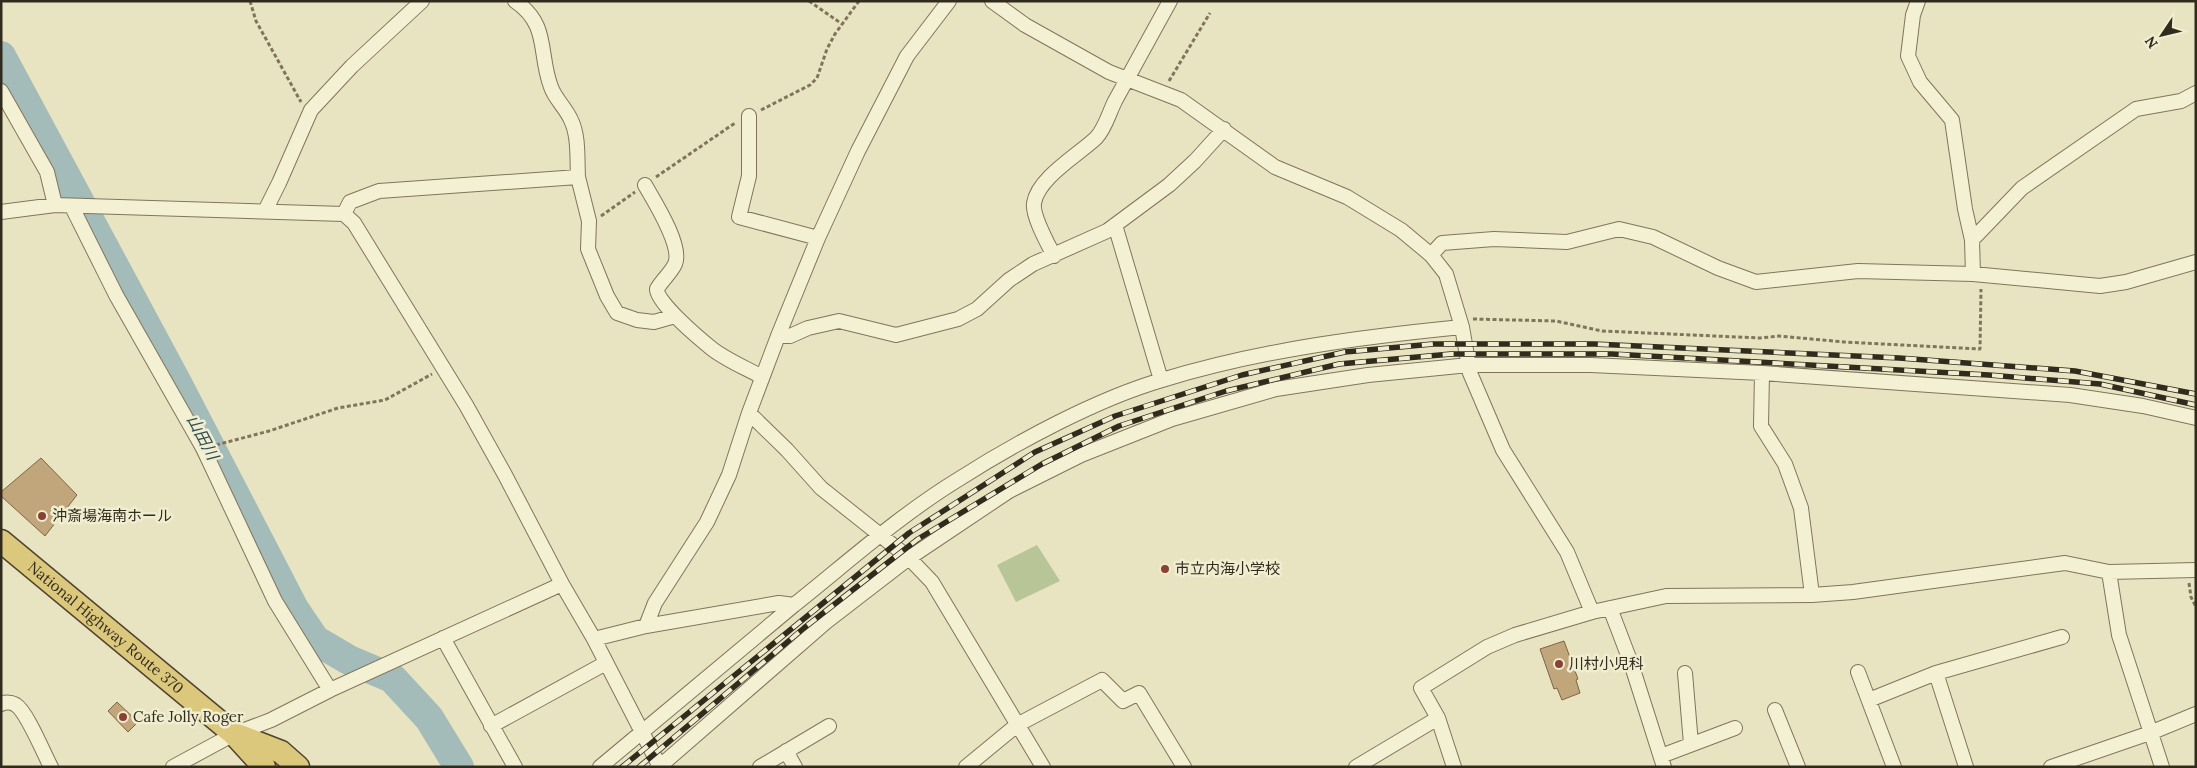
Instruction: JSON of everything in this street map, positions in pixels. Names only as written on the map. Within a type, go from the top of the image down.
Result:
[{"type":"highway","name":"National Highway Route 370","points":[[1,541],[234,734],[264,767]]},
{"type":"highway","name":"National Highway Route 370","points":[[234,734],[281,752],[298,767]]},
{"type":"street","points":[[265,211],[311,110],[352,66],[422,1]]},
{"type":"street","points":[[515,1],[528,10],[536,22],[543,44],[544,66],[551,88],[571,120],[575,136],[578,177],[589,221],[588,249],[606,296],[617,313],[636,320],[654,322],[675,316]]},
{"type":"street","points":[[646,626],[655,603],[707,522],[729,476],[749,413],[778,336],[818,238],[858,151],[907,56],[949,1]]},
{"type":"street","points":[[992,1],[1025,24],[1109,72],[1181,100],[1275,167],[1347,197],[1401,230],[1431,255],[1446,274],[1461,323],[1470,373],[1503,450],[1567,552],[1592,612]]},
{"type":"street","points":[[1054,256],[1036,217],[1033,206],[1035,198],[1050,178],[1096,138],[1170,1]]},
{"type":"street","points":[[1918,1],[1913,15],[1908,56],[1920,82],[1952,120],[1965,209],[1978,274]]},
{"type":"street","points":[[1,91],[47,172],[55,205]]},
{"type":"street","points":[[1972,240],[2022,188],[2136,109],[2181,100],[2196,93]]},
{"type":"street","points":[[749,116],[750,176],[739,217],[818,238]]},
{"type":"street","points":[[778,336],[790,336],[808,328],[839,321],[896,335],[958,319],[977,309],[1009,280],[1033,264],[1107,231],[1169,185],[1195,161],[1224,129]]},
{"type":"street","points":[[344,214],[350,202],[379,191],[578,177]]},
{"type":"street","points":[[645,185],[664,219],[677,251],[675,264],[656,293],[675,316],[712,349],[762,378]]},
{"type":"street","points":[[1,212],[55,205],[344,214],[354,223],[443,368],[505,475],[562,584],[594,639],[658,766],[826,622],[909,558],[971,515],[1009,492],[1082,455],[1172,419],[1276,389],[1368,375],[1469,365],[1591,365],[1762,373],[2070,395],[2143,406],[2196,418]]},
{"type":"street","points":[[75,207],[116,295],[203,448],[275,601],[330,690]]},
{"type":"street","points":[[1115,225],[1160,380]]},
{"type":"street","points":[[1431,255],[1442,243],[1494,239],[1567,242],[1619,229],[1653,237],[1718,268],[1756,282],[1858,271],[1978,274],[2100,286],[2126,282],[2196,262]]},
{"type":"street","points":[[600,767],[794,605],[880,536],[959,479],[1019,444],[1104,402],[1160,380],[1281,351],[1461,323]]},
{"type":"street","points":[[1762,373],[1761,426],[1785,464],[1801,508],[1812,595]]},
{"type":"street","points":[[749,413],[822,488],[909,558],[932,582],[1043,767]]},
{"type":"street","points":[[1454,767],[1438,718],[1421,688],[1487,647],[1515,635],[1592,612],[1666,596],[1812,595],[1852,592],[1944,581],[2065,563],[2078,564],[2109,572],[2192,570]]},
{"type":"street","points":[[2109,572],[2119,635],[2162,767]]},
{"type":"street","points":[[173,767],[234,734],[271,720],[330,690],[562,584]]},
{"type":"street","points":[[594,639],[646,626],[779,603],[794,605]]},
{"type":"street","points":[[1610,608],[1631,664],[1663,761],[1691,744],[1735,728]]},
{"type":"street","points":[[1869,700],[1936,673],[2062,637]]},
{"type":"street","points":[[443,638],[515,767]]},
{"type":"street","points":[[492,726],[606,663]]},
{"type":"street","points":[[1858,672],[1894,767]]},
{"type":"street","points":[[1685,673],[1691,744]]},
{"type":"street","points":[[1936,673],[1966,767]]},
{"type":"street","points":[[966,767],[1018,725],[1102,680],[1123,701],[1139,693],[1184,767]]},
{"type":"street","points":[[1,704],[5,702],[16,705],[25,715],[51,767]]},
{"type":"street","points":[[1776,710],[1798,767]]},
{"type":"street","points":[[2051,767],[2150,733],[2196,714]]},
{"type":"street","points":[[1356,767],[1438,718]]},
{"type":"street","points":[[760,767],[829,726]]},
{"type":"street","points":[[786,751],[796,767]]},
{"type":"path","points":[[250,1],[256,22],[309,116]]},
{"type":"path","points":[[809,1],[842,24]]},
{"type":"path","points":[[1162,92],[1210,12]]},
{"type":"path","points":[[1461,323],[1556,321],[1602,331],[1760,338],[1778,336],[1844,342],[1980,349],[1978,274]]},
{"type":"path","points":[[203,448],[269,431],[338,408],[385,400],[443,368]]},
{"type":"path","points":[[2192,570],[2191,597],[2196,607]]},
{"type":"green space","points":[[1037,545],[1060,581],[1016,602],[997,565]]},
{"type":"building","name":"沖斎場海南ホール","points":[[41,458],[77,495],[45,536],[1,496],[1,492]]},
{"type":"building","name":"川村小児科","points":[[1564,641],[1578,679],[1576,680],[1580,693],[1562,700],[1557,688],[1554,689],[1540,649]]},
{"type":"building","name":"Cafe Jolly Roger","points":[[117,702],[138,722],[128,732],[108,711]]},
{"type":"waterway","name":"山田川","points":[[1,56],[177,383],[294,609],[315,640],[349,660],[392,678],[429,718],[459,767]]},
{"type":"railway","points":[[622,767],[909,533],[1035,452],[1115,416],[1242,375],[1345,352],[1433,344],[1594,344],[1899,358],[2075,371],[2196,394]]},
{"type":"railway","points":[[639,767],[804,628],[918,539],[1042,464],[1119,426],[1226,391],[1339,364],[1451,354],[1612,354],[1989,375],[2100,384],[2196,405]]},
{"type":"place","name":"沖斎場海南ホール","points":[[42,516]]},
{"type":"place","name":"市立内海小学校","points":[[1165,569]]},
{"type":"place","name":"川村小児科","points":[[1559,664]]},
{"type":"place","name":"Cafe Jolly Roger","points":[[123,717]]}]
